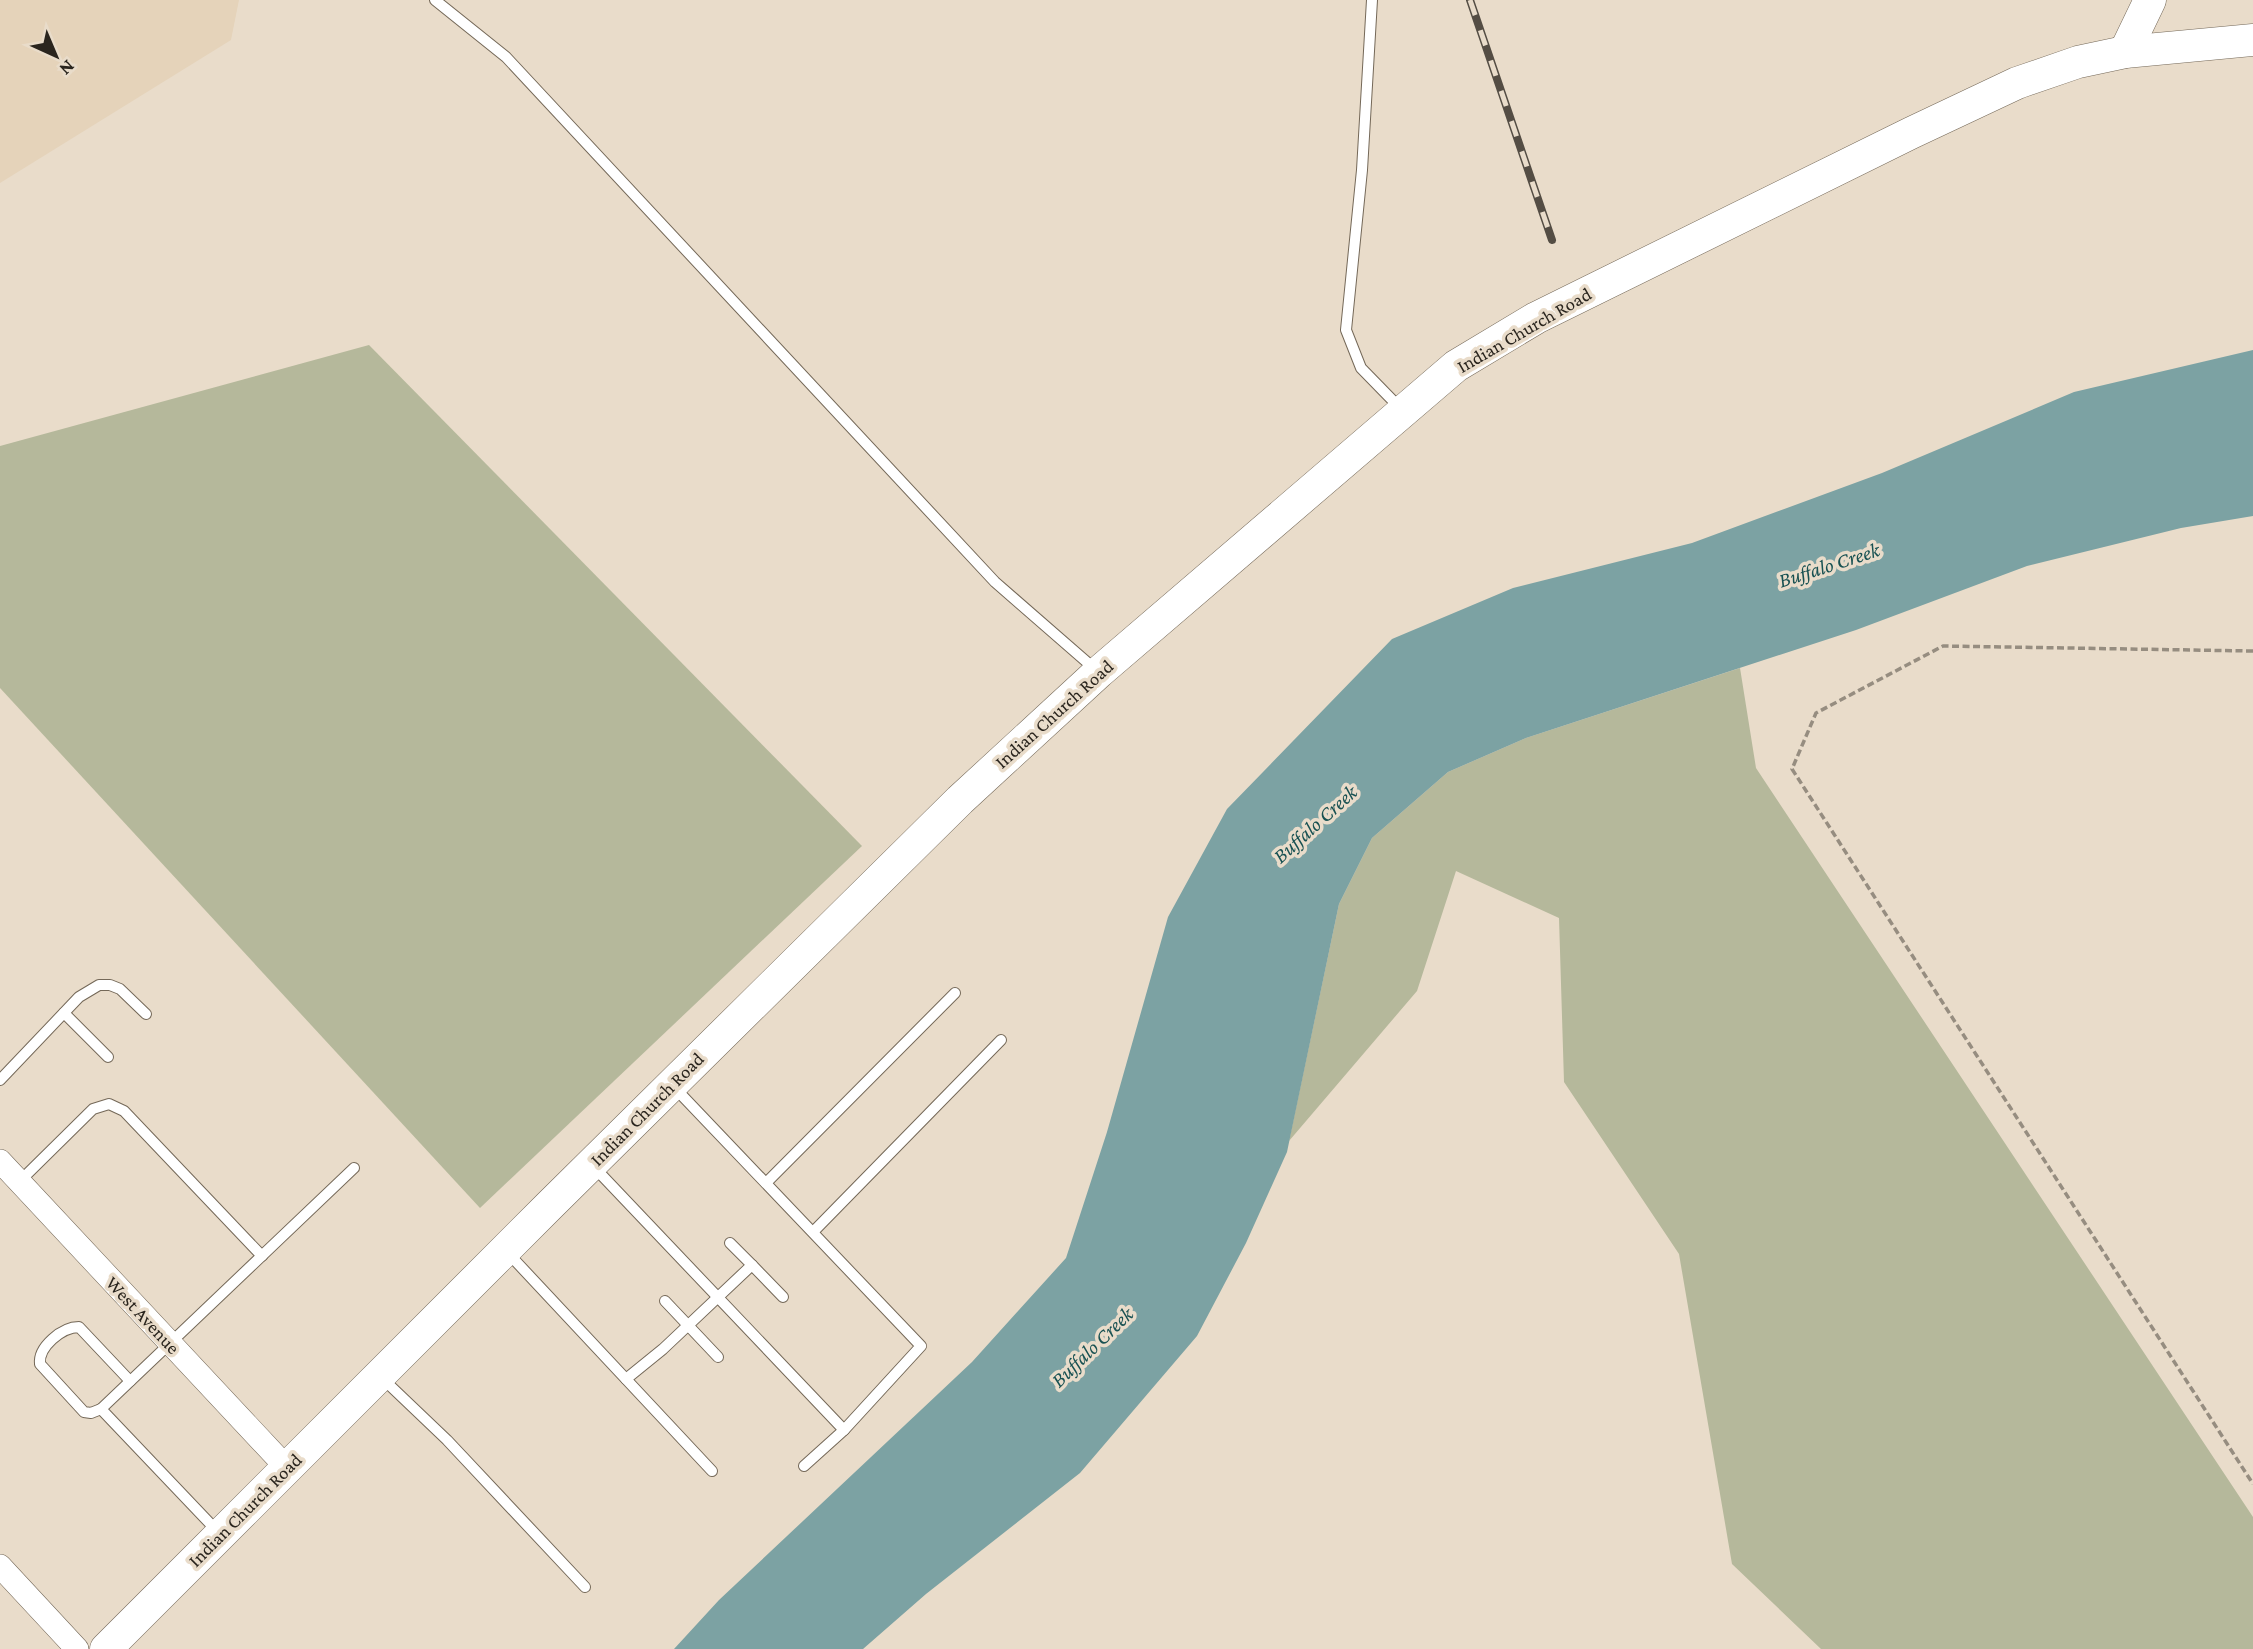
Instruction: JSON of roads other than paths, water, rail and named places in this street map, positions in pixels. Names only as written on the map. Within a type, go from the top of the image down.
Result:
[{"type":"street","points":[[2125,52],[2150,0]]},
{"type":"street","name":"Indian Church Road","points":[[106,1649],[960,800],[1099,672],[1456,366],[1536,318],[1980,99],[2078,62],[2125,52],[2253,40]]},
{"type":"street","name":"West Avenue","points":[[0,1161],[286,1468]]},
{"type":"street","points":[[0,1566],[77,1649]]},
{"type":"lane","points":[[436,0],[506,57],[995,582],[1099,672]]},
{"type":"lane","points":[[1372,0],[1362,170],[1346,330],[1361,368],[1403,411]]},
{"type":"lane","points":[[0,1080],[89,989],[110,985],[120,989],[146,1014]]},
{"type":"lane","points":[[766,1183],[955,993]]},
{"type":"lane","points":[[64,1013],[108,1057]]},
{"type":"lane","points":[[813,1232],[1001,1041]]},
{"type":"lane","points":[[672,1084],[921,1346],[844,1430],[804,1466]]},
{"type":"lane","points":[[19,1182],[93,1109],[109,1104],[124,1111],[262,1256]]},
{"type":"lane","points":[[591,1164],[844,1430]]},
{"type":"lane","points":[[130,1381],[79,1327],[64,1331],[39,1356],[40,1364],[84,1412],[91,1413],[101,1409],[354,1168]]},
{"type":"lane","points":[[730,1243],[783,1297]]},
{"type":"lane","points":[[506,1251],[712,1471]]},
{"type":"lane","points":[[626,1380],[752,1265]]},
{"type":"lane","points":[[665,1301],[718,1357]]},
{"type":"lane","points":[[380,1376],[447,1440],[585,1587]]},
{"type":"lane","points":[[101,1409],[220,1535]]},
{"type":"water","name":"Buffalo Creek","points":[[2253,350],[2253,516],[2181,528],[2027,566],[1856,630],[1526,738],[1448,772],[1372,838],[1339,904],[1287,1152],[1246,1243],[1197,1336],[1080,1473],[926,1594],[863,1649],[674,1649],[719,1600],[972,1362],[1066,1258],[1107,1132],[1168,917],[1227,809],[1392,639],[1513,588],[1692,543],[1882,473],[2074,392]]},
{"type":"railway","points":[[1470,0],[1552,240]]}]
